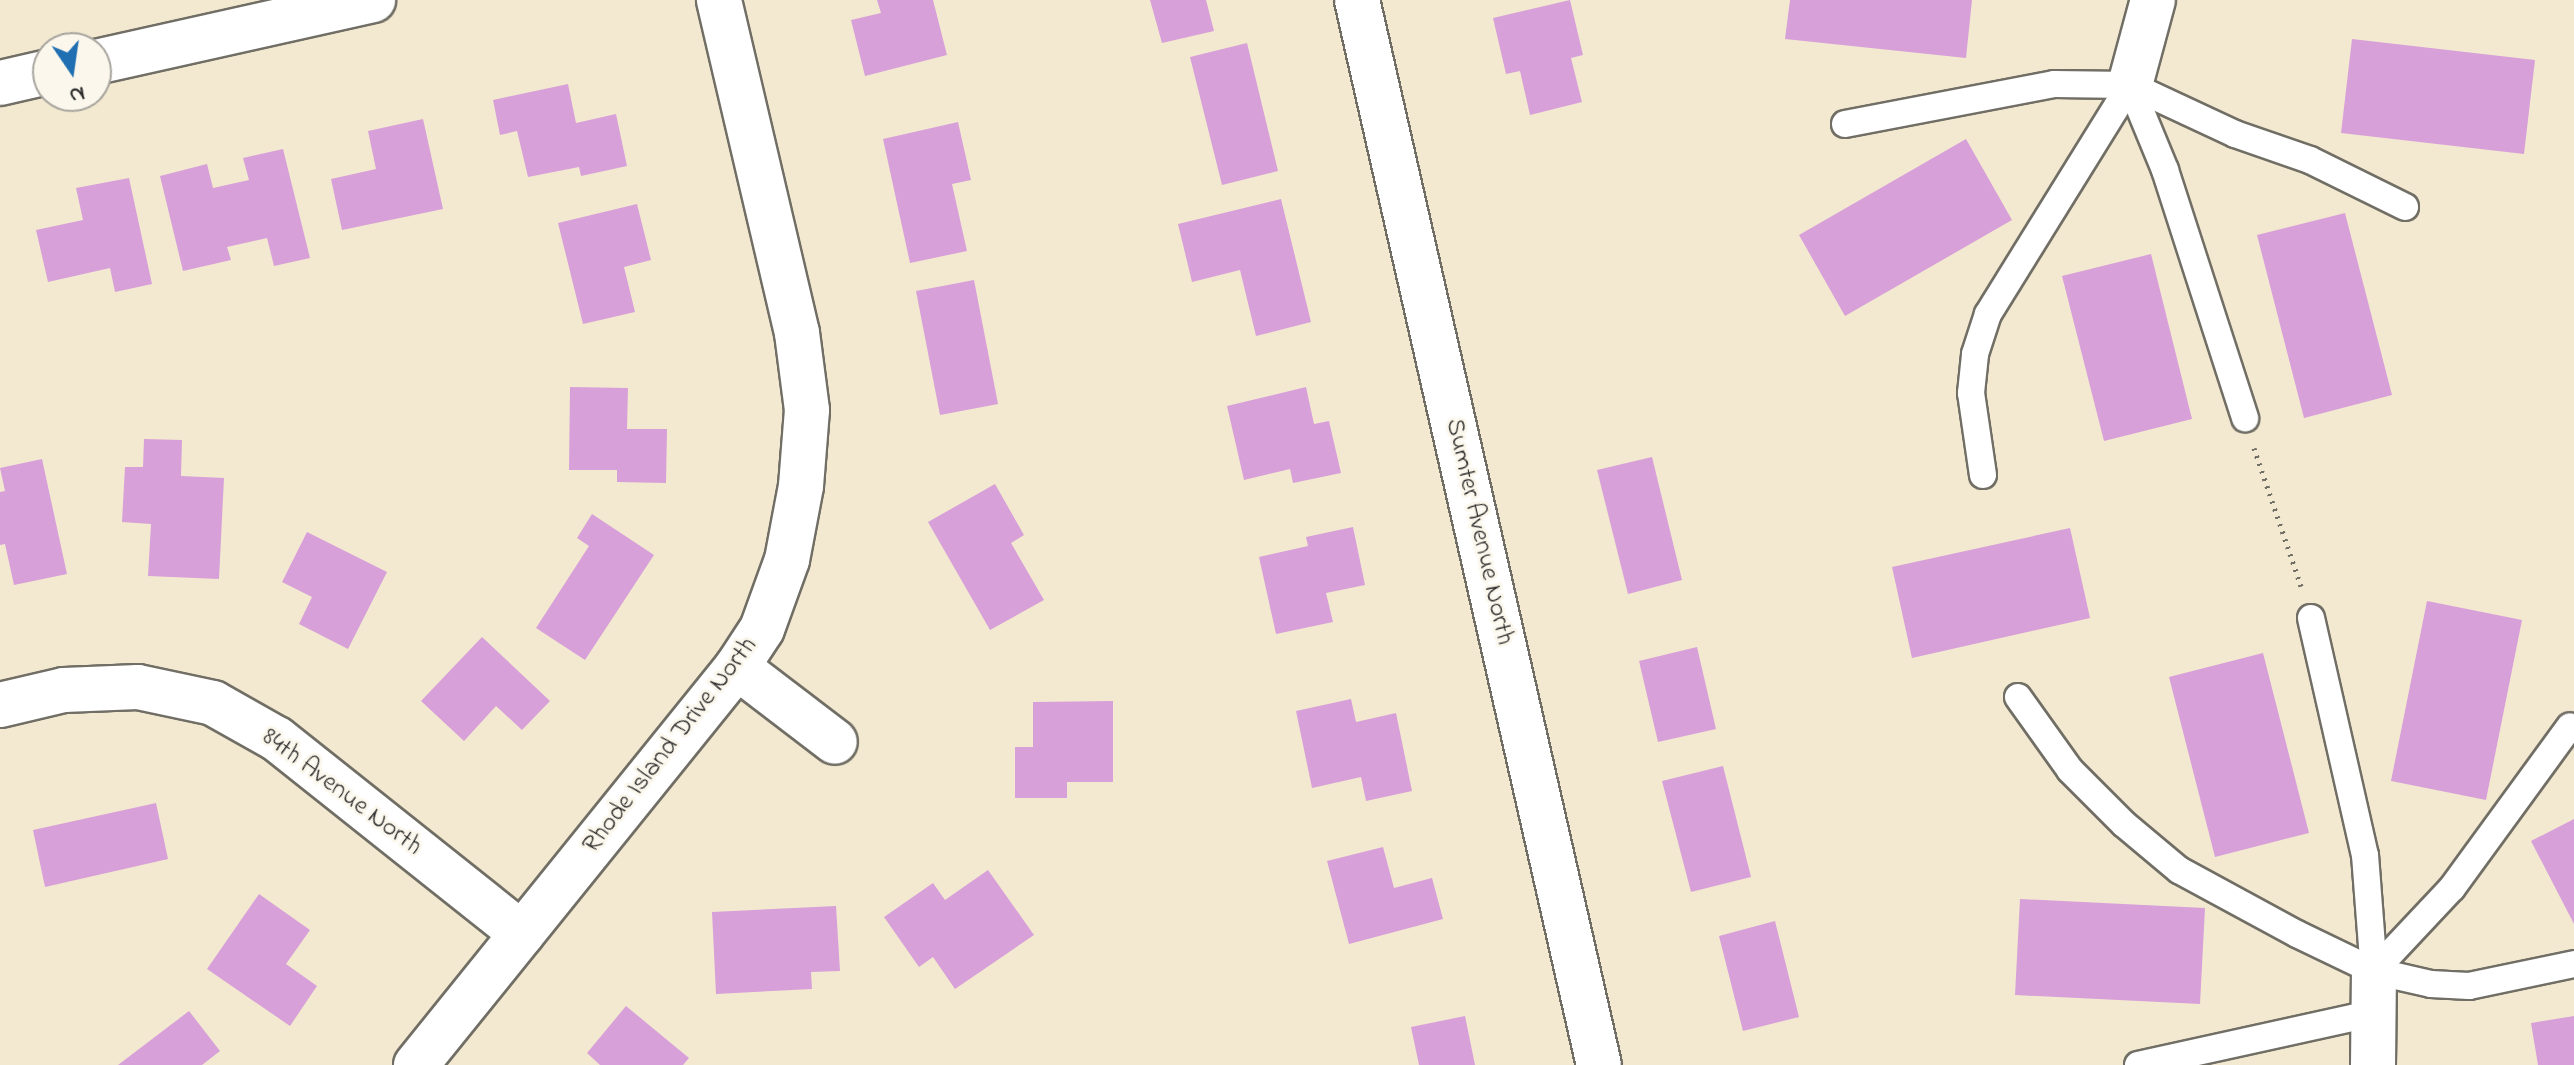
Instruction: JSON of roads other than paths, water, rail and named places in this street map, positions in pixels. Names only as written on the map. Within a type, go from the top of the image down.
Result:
[{"type":"street","points":[[112,58],[373,0]]},
{"type":"street","name":"Rhode Island Drive North","points":[[416,1065],[737,667],[762,629],[787,560],[801,486],[807,410],[797,333],[719,0]]},
{"type":"street","name":"Sumter Avenue North","points":[[1357,0],[1599,1065]]},
{"type":"street","points":[[2130,85],[2153,0]]},
{"type":"street","points":[[0,83],[32,76]]},
{"type":"street","points":[[737,667],[835,742]]},
{"type":"street","name":"84th Avenue North","points":[[0,705],[64,690],[138,687],[213,703],[277,739],[522,934]]},
{"type":"street","points":[[2373,1065],[2374,992]]},
{"type":"lane","points":[[1845,124],[2054,84],[2130,85],[2235,134],[2310,160],[2405,207]]},
{"type":"lane","points":[[2130,85],[2165,170],[2245,418]]},
{"type":"lane","points":[[1983,475],[1971,393],[1975,354],[1988,314],[2130,85]]},
{"type":"lane","points":[[2311,618],[2365,855],[2374,992]]},
{"type":"lane","points":[[2018,697],[2070,770],[2179,870],[2374,992]]},
{"type":"lane","points":[[2374,992],[2570,726]]},
{"type":"lane","points":[[2138,1065],[2374,992],[2469,986],[2574,964]]}]
